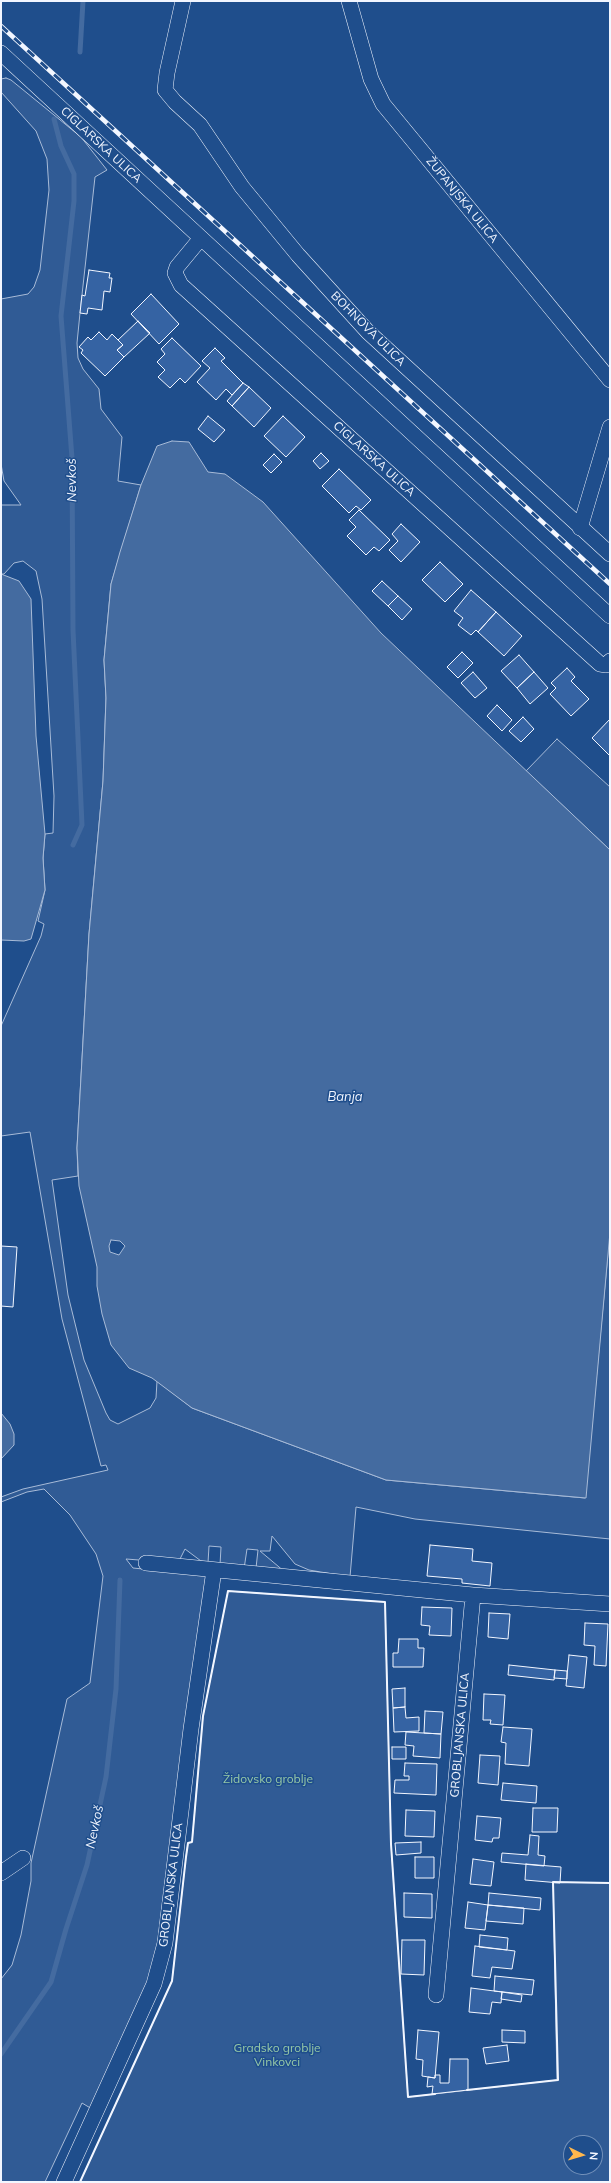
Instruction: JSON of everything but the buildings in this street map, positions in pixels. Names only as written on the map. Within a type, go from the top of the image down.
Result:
[{"type":"street","name":"BOHNOVA ULICA","points":[[183,1],[167,73],[165,90],[200,126],[242,187],[298,255],[368,332],[610,554]]},
{"type":"street","name":"ŽUPANJSKA ULICA","points":[[349,1],[371,79],[383,104],[610,380]]},
{"type":"street","name":"CIGLARSKA ULICA","points":[[1,53],[610,616]]},
{"type":"street","name":"CIGLARSKA ULICA","points":[[201,238],[177,267],[175,273],[181,285],[600,664],[606,665],[610,661]]},
{"type":"street","points":[[580,528],[610,426]]},
{"type":"street","points":[[146,1563],[473,1595],[610,1604]]},
{"type":"street","name":"GROBLJANSKA ULICA","points":[[64,2182],[154,1984],[165,1943],[190,1737],[214,1570]]},
{"type":"street","name":"GROBLJANSKA ULICA","points":[[436,1995],[473,1595]]},
{"type":"street","points":[[1,1873],[23,1858]]},
{"type":"shaded area","points":[[6,78],[11,80],[81,137],[107,170],[95,177],[77,343],[78,358],[83,369],[99,389],[101,409],[122,437],[118,481],[141,485],[111,584],[104,660],[106,698],[103,781],[89,934],[77,1148],[78,1176],[52,1180],[68,1295],[84,1360],[106,1413],[110,1420],[118,1424],[150,1408],[156,1398],[157,1381],[192,1408],[386,1480],[585,1498],[610,1232],[610,1539],[415,1519],[356,1507],[350,1577],[309,1570],[295,1564],[272,1536],[270,1551],[260,1551],[285,1572],[256,1568],[258,1550],[247,1549],[244,1569],[220,1565],[221,1547],[209,1546],[208,1563],[201,1561],[185,1549],[178,1563],[126,1559],[133,1568],[204,1575],[206,1577],[161,1940],[151,1976],[92,2109],[82,2103],[45,2182],[1,2182],[1,1979],[12,1965],[21,1935],[31,1881],[31,1863],[67,1699],[90,1683],[103,1576],[96,1554],[70,1515],[44,1489],[27,1492],[1,1502],[1,1497],[23,1489],[108,1470],[106,1465],[101,1466],[62,1319],[30,1132],[1,1136],[1,1026],[41,936],[44,924],[38,921],[45,890],[43,858],[45,834],[53,833],[54,796],[42,599],[36,571],[23,561],[14,563],[4,574],[1,574],[1,505],[21,505],[4,481],[1,464],[1,299],[28,294],[34,287],[40,270],[49,190],[47,159],[36,131],[1,92],[1,79]]},
{"type":"shaded area","points":[[557,739],[610,787],[610,850],[526,771]]},
{"type":"shaded area","name":"Gradsko groblje Vinkovci","points":[[228,1591],[385,1602],[391,1844],[408,2097],[557,2080],[553,1882],[610,1883],[610,2182],[80,2182],[172,1981],[188,1843],[192,1842],[203,1716]]},
{"type":"water","name":"Banja","points":[[172,441],[189,442],[208,472],[225,474],[263,502],[381,633],[610,850],[610,1232],[586,1498],[386,1480],[192,1408],[152,1378],[129,1368],[111,1345],[102,1314],[97,1286],[97,1267],[79,1186],[77,1148],[89,934],[103,781],[106,698],[104,660],[111,584],[141,485],[157,446]],"holes":[[[111,1240],[120,1241],[125,1246],[119,1255],[110,1252],[109,1246]]]},
{"type":"water","points":[[1,574],[19,581],[31,599],[36,736],[45,834],[43,858],[45,890],[31,939],[24,941],[1,940]]},
{"type":"water","points":[[1,1413],[10,1424],[14,1434],[14,1445],[1,1459]]},
{"type":"waterway","name":"Nevkoš","points":[[80,52],[83,1]]},
{"type":"waterway","name":"Nevkoš","points":[[54,119],[61,146],[74,174],[74,201],[61,316],[72,458],[73,630],[82,825],[73,845]]},
{"type":"waterway","name":"Nevkoš","points":[[1,2054],[51,1982],[66,1929],[87,1865],[106,1777],[116,1689],[120,1580]]},
{"type":"railway","points":[[1,26],[610,584]]},
{"type":"wall","points":[[80,2182],[172,1981],[188,1843],[192,1842],[203,1716],[228,1591],[385,1602],[391,1844],[408,2097],[435,2094]]},
{"type":"wall","points":[[467,2090],[558,2080],[553,1882],[610,1883]]},
{"type":"park label","name":"Židovsko groblje","points":[[268,1779]]}]
